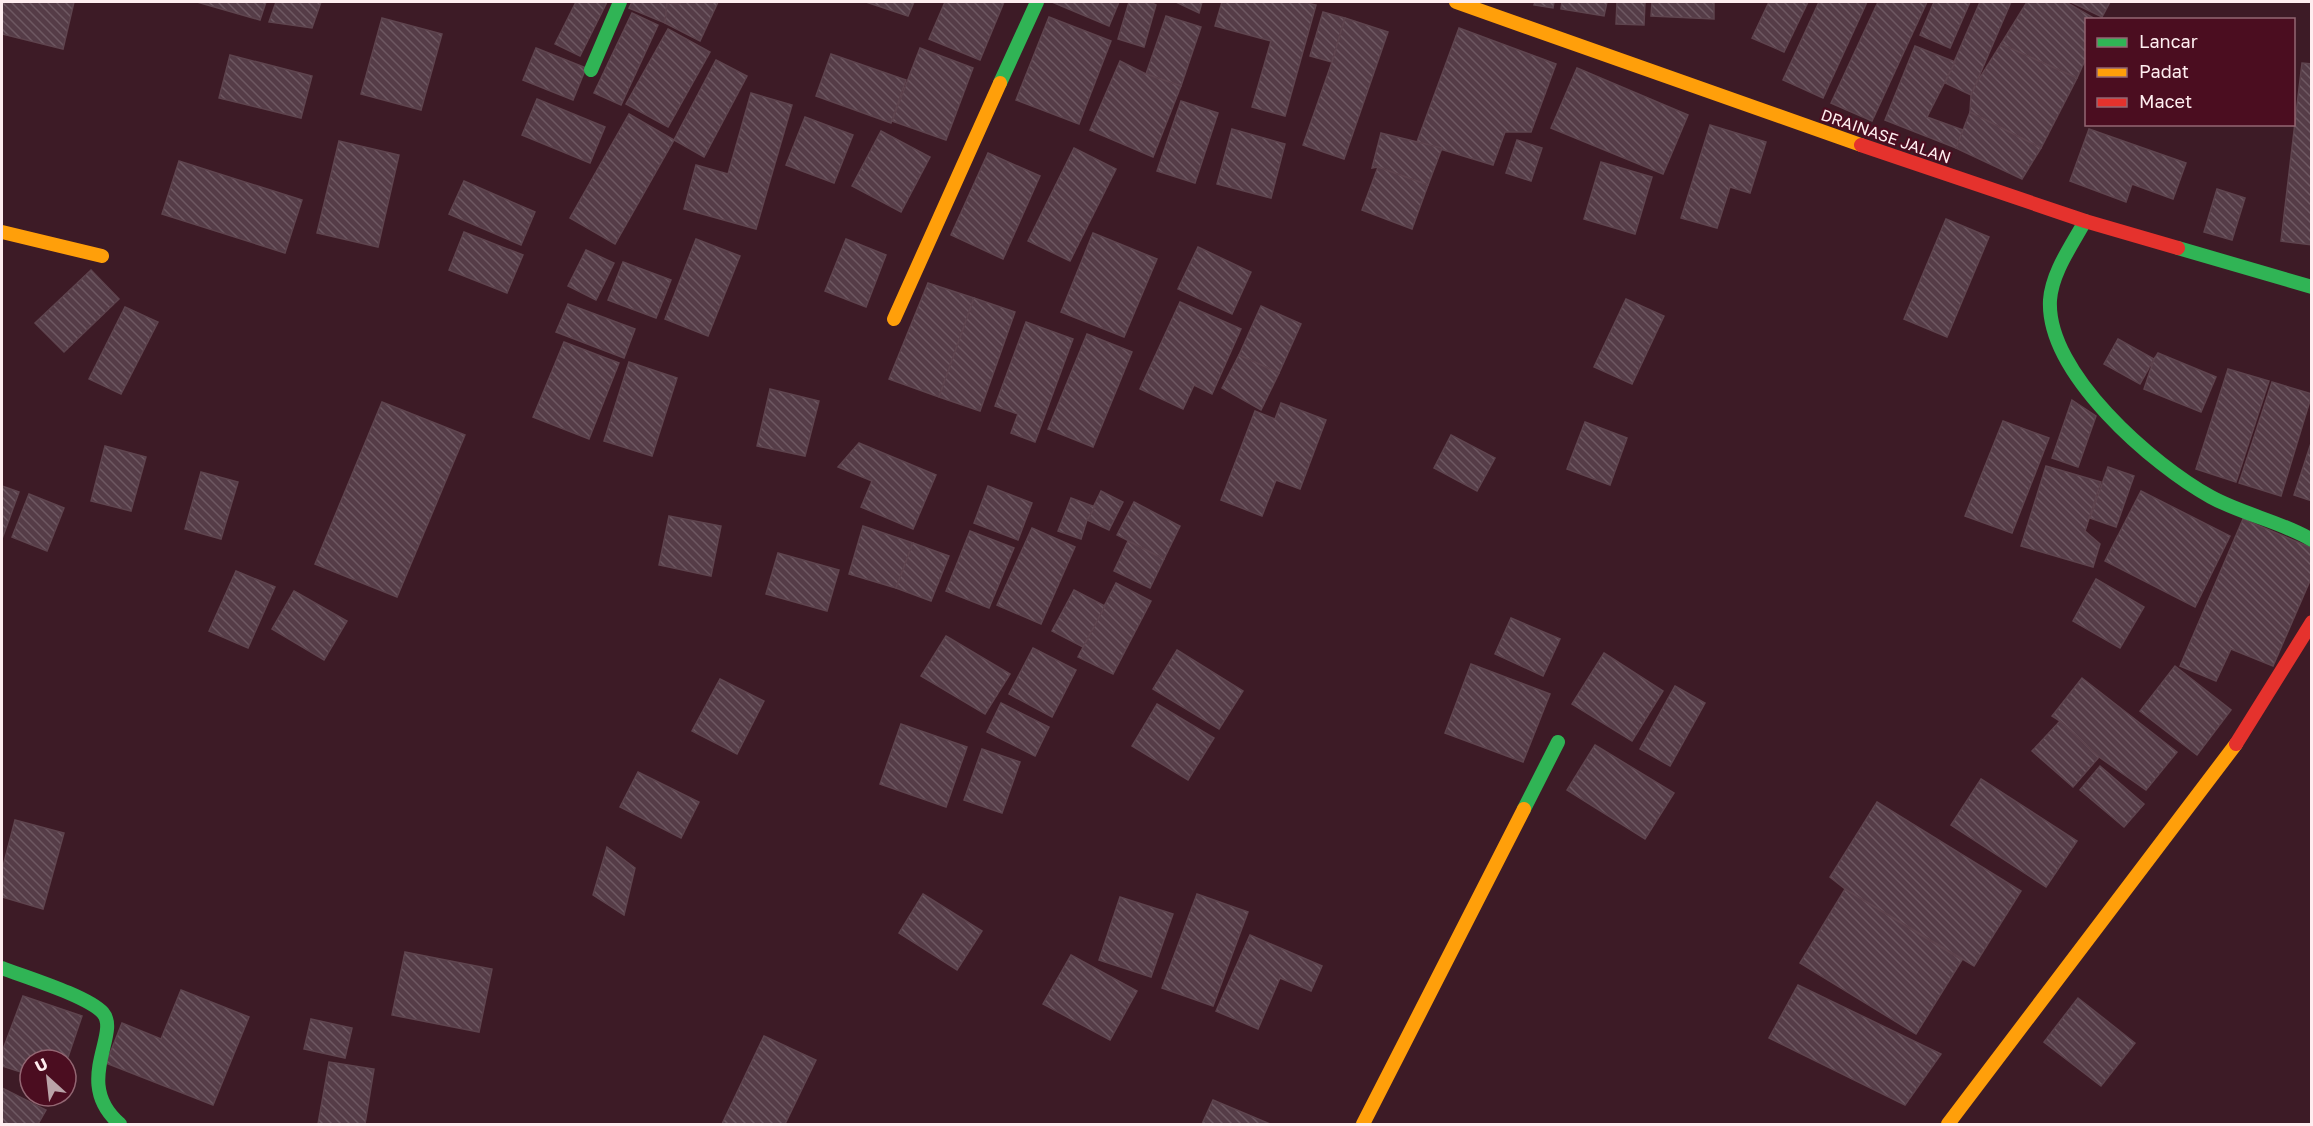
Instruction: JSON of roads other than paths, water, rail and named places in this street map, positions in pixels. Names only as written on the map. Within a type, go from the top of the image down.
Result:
[{"type":"street","points":[[591,70],[621,2]]},
{"type":"street","points":[[894,320],[1037,2]]},
{"type":"street","name":"DRAINASE JALAN","points":[[1455,2],[1722,97],[2085,221],[2312,287]]},
{"type":"street","points":[[2085,221],[2053,284],[2049,302],[2054,334],[2096,403],[2149,454],[2173,473],[2213,498],[2298,531],[2312,540]]},
{"type":"street","points":[[2,232],[102,256]]},
{"type":"street","points":[[1948,1125],[2228,756],[2312,622]]},
{"type":"street","points":[[1363,1125],[1558,742]]},
{"type":"street","points":[[2,968],[83,1000],[94,1005],[102,1013],[107,1020],[108,1028],[96,1078],[105,1108],[111,1118],[120,1125]]}]
